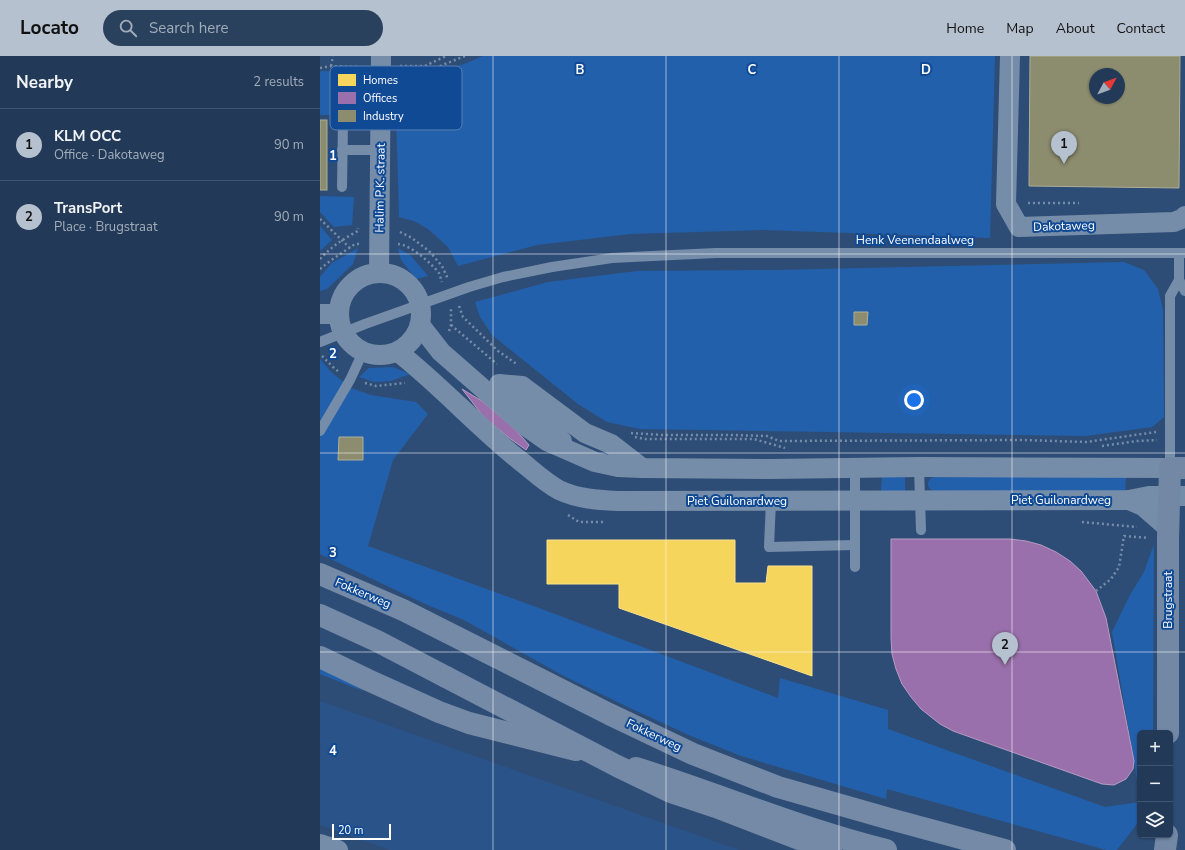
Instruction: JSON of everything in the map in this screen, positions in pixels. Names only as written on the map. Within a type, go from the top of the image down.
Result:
[{"type":"main road","name":"Fokkerweg","points":[[320,574],[403,610],[615,717],[694,754],[785,789],[1005,850]]},
{"type":"main road","points":[[320,615],[377,641],[617,766],[671,792],[716,807],[831,850]]},
{"type":"main road","points":[[320,657],[405,697],[469,723],[586,752],[669,778],[854,842],[886,850]]},
{"type":"street","name":"Halim P.K. straat","points":[[381,56],[381,66]]},
{"type":"street","name":"Dakotaweg","points":[[1010,56],[1006,204],[1019,227],[1174,222],[1184,218],[1185,216]]},
{"type":"street","name":"Halim P.K. straat","points":[[379,272],[380,130]]},
{"type":"street","points":[[379,272],[394,275],[408,283],[417,295],[422,310],[420,325],[412,341],[398,352],[386,355],[374,355],[363,352],[350,343],[342,329],[329,314],[350,285],[363,276],[379,272]]},
{"type":"street","points":[[420,325],[441,352],[527,427],[547,441],[595,462],[618,467],[770,469],[1178,468]]},
{"type":"street","name":"Piet Guilonardweg","points":[[398,352],[422,371],[450,399],[531,469],[558,489],[576,496],[590,499],[618,502],[1128,500],[1149,496],[1177,497]]},
{"type":"street","points":[[475,381],[500,375],[522,386],[585,433],[611,444],[642,468]]},
{"type":"street","points":[[500,375],[569,450]]},
{"type":"street","name":"Brugstraat","points":[[1168,730],[1168,533],[1177,497],[1178,468]]},
{"type":"street","name":"Piet Guilonardweg","points":[[1128,500],[1143,506],[1168,533]]},
{"type":"street","points":[[1165,850],[1167,838]]},
{"type":"street","points":[[320,844],[338,850]]},
{"type":"lane","points":[[342,187],[343,130]]},
{"type":"lane","points":[[342,150],[380,150]]},
{"type":"lane","name":"Henk Veenendaalweg","points":[[320,342],[365,324],[469,287],[503,277],[552,267],[612,258],[716,253],[1182,253]]},
{"type":"lane","points":[[1178,468],[1171,435],[1170,296],[1179,280],[1182,253]]},
{"type":"lane","points":[[1179,280],[1185,291]]},
{"type":"lane","points":[[320,431],[350,380],[363,352]]},
{"type":"lane","points":[[855,468],[855,567]]},
{"type":"lane","points":[[918,468],[920,530]]},
{"type":"lane","points":[[771,501],[769,547],[855,545]]},
{"type":"path","points":[[331,66],[333,56]]},
{"type":"path","points":[[440,66],[465,56]]},
{"type":"path","points":[[1024,203],[1083,203]]},
{"type":"path","points":[[320,219],[350,248]]},
{"type":"path","points":[[320,259],[342,240],[358,231],[358,223]]},
{"type":"path","points":[[400,229],[400,233],[412,238],[429,251],[442,266],[451,285]]},
{"type":"path","points":[[459,305],[463,317],[498,350],[524,369]]},
{"type":"path","points":[[451,325],[494,363],[500,375]]},
{"type":"path","points":[[628,433],[662,435],[767,436],[779,441],[1022,440],[1086,442],[1171,435]]},
{"type":"path","points":[[1100,446],[1171,435]]},
{"type":"path","points":[[630,436],[644,439],[754,439],[788,449]]},
{"type":"path","points":[[1096,591],[1111,579],[1119,566],[1124,536],[1168,533]]},
{"type":"shaded area","points":[[483,56],[995,56],[990,238],[764,230],[630,234],[537,245],[458,266],[448,247],[428,229],[414,221],[399,217],[396,130],[462,130],[462,66],[458,66]]},
{"type":"shaded area","points":[[330,71],[330,115],[320,115],[320,72]]},
{"type":"shaded area","points":[[320,196],[354,197],[352,225],[334,227],[320,212]]},
{"type":"shaded area","points":[[320,226],[332,240],[320,251]]},
{"type":"shaded area","points":[[358,248],[353,264],[327,289],[320,291],[320,277],[332,263]]},
{"type":"shaded area","points":[[398,248],[411,256],[428,276],[416,279],[401,260]]},
{"type":"shaded area","points":[[1124,262],[1144,270],[1158,289],[1163,310],[1164,417],[1152,427],[1086,436],[640,429],[607,422],[578,404],[492,335],[480,317],[475,302],[548,282],[637,271],[776,270]]},
{"type":"shaded area","points":[[320,359],[331,372],[351,388],[371,395],[416,402],[428,414],[393,460],[368,546],[539,608],[778,698],[780,678],[888,710],[888,729],[1105,807],[1137,802],[1137,824],[1117,850],[1106,850],[887,789],[886,799],[741,756],[691,736],[630,708],[562,675],[464,620],[423,603],[320,554]]},
{"type":"shaded area","points":[[393,367],[410,374],[391,381],[374,382],[359,377],[369,368]]},
{"type":"shaded area","points":[[882,477],[905,477],[905,491],[881,491]]},
{"type":"shaded area","points":[[934,477],[1126,477],[1125,491],[934,491],[928,486],[928,482]]},
{"type":"shaded area","points":[[1154,544],[1153,730],[1137,730],[1137,781],[1112,632],[1130,595],[1144,572]]},
{"type":"shaded area","points":[[320,663],[363,691],[320,674]]},
{"type":"shaded area","points":[[320,701],[739,850],[390,850],[320,825]]},
{"type":"building: Homes","points":[[547,540],[735,540],[735,583],[766,583],[768,566],[812,566],[812,676],[619,608],[619,584],[547,584]]},
{"type":"building: Offices","points":[[462,389],[482,401],[515,429],[529,445],[526,450],[483,416]]},
{"type":"building: Offices","points":[[891,539],[1010,539],[1026,541],[1041,545],[1056,552],[1070,561],[1081,571],[1096,591],[1106,618],[1134,761],[1133,769],[1126,779],[1114,785],[1102,784],[953,731],[940,724],[921,709],[902,684],[892,654]]},
{"type":"building: Industry","points":[[1030,56],[1180,56],[1179,188],[1029,186]]},
{"type":"building: Industry","points":[[320,120],[327,120],[327,190],[320,190]]},
{"type":"building: Industry","points":[[854,312],[868,312],[867,325],[854,325]]},
{"type":"building: Industry","points":[[339,437],[363,437],[363,460],[338,460]]},
{"type":"place","name":"KLM OCC","points":[[1064,164]]},
{"type":"place","name":"TransPort","points":[[1005,665]]}]
